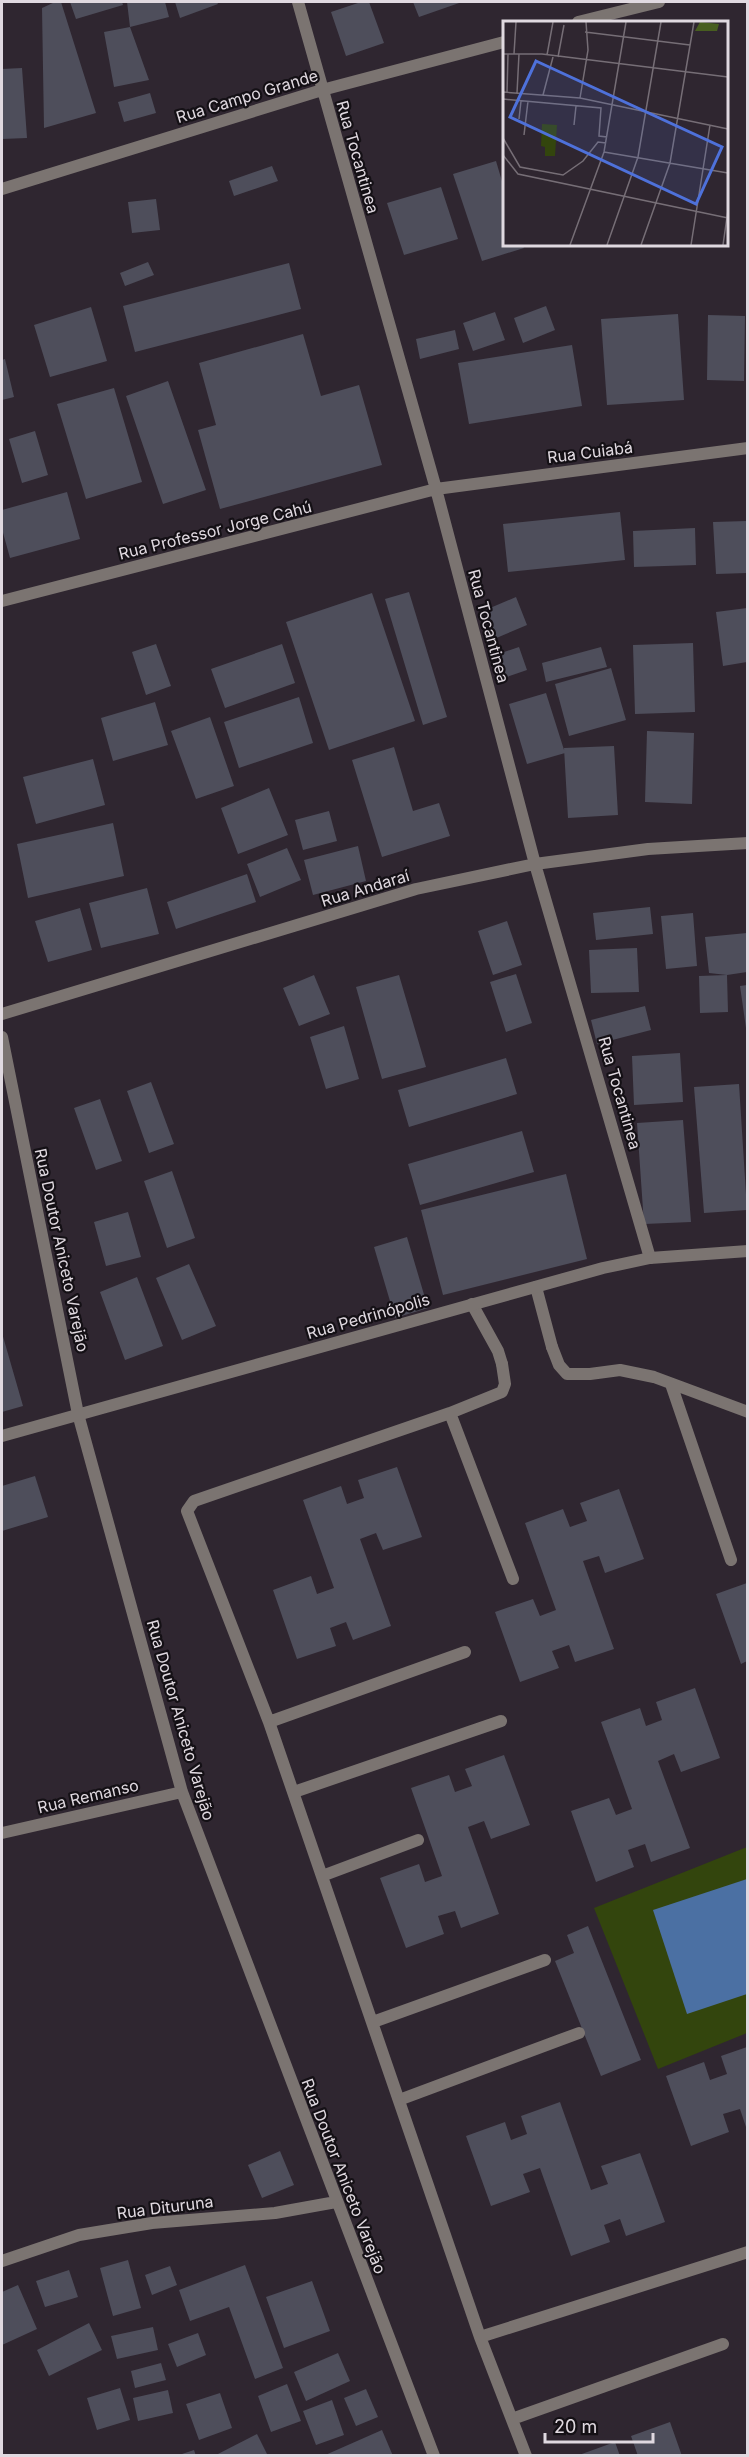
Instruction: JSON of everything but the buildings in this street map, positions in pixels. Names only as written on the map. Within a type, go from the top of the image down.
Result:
[{"type":"street","name":"Rua Tocantinea","points":[[298,2],[436,489],[535,864],[650,1258]]},
{"type":"street","points":[[582,21],[659,2]]},
{"type":"street","name":"Rua Campo Grande","points":[[2,189],[322,90],[503,42]]},
{"type":"street","name":"Rua Cuiabá","points":[[436,489],[747,448]]},
{"type":"street","name":"Rua Professor Jorge Cahú","points":[[2,601],[436,489]]},
{"type":"street","name":"Rua Andaraí","points":[[2,1014],[416,889],[535,864],[648,849],[747,843]]},
{"type":"street","name":"Rua Doutor Aniceto Varejão","points":[[2,1037],[78,1414],[182,1792],[434,2456]]},
{"type":"street","name":"Rua Pedrinópolis","points":[[2,1436],[603,1268],[650,1258],[747,1251]]},
{"type":"street","points":[[536,1287],[552,1347],[559,1365],[567,1374],[620,1370],[671,1384],[747,1412]]},
{"type":"street","points":[[472,1304],[498,1352],[505,1384],[502,1392],[450,1413],[194,1501],[187,1511],[269,1722],[480,2337],[526,2456]]},
{"type":"street","points":[[671,1384],[731,1560]]},
{"type":"street","points":[[450,1413],[513,1580]]},
{"type":"street","points":[[269,1722],[465,1652]]},
{"type":"street","points":[[294,1792],[501,1721]]},
{"type":"street","name":"Rua Remanso","points":[[2,1833],[182,1792]]},
{"type":"street","points":[[322,1876],[418,1840]]},
{"type":"street","points":[[373,2022],[545,1960]]},
{"type":"street","points":[[399,2100],[579,2033]]},
{"type":"street","name":"Rua Dituruna","points":[[2,2261],[79,2235],[152,2223],[275,2213],[336,2202]]},
{"type":"street","points":[[480,2337],[747,2252]]},
{"type":"street","points":[[512,2419],[723,2344]]},
{"type":"green space","points":[[747,1847],[747,2033],[658,2069],[594,1908]]},
{"type":"water","points":[[747,1879],[747,1994],[687,2014],[653,1910]]}]
